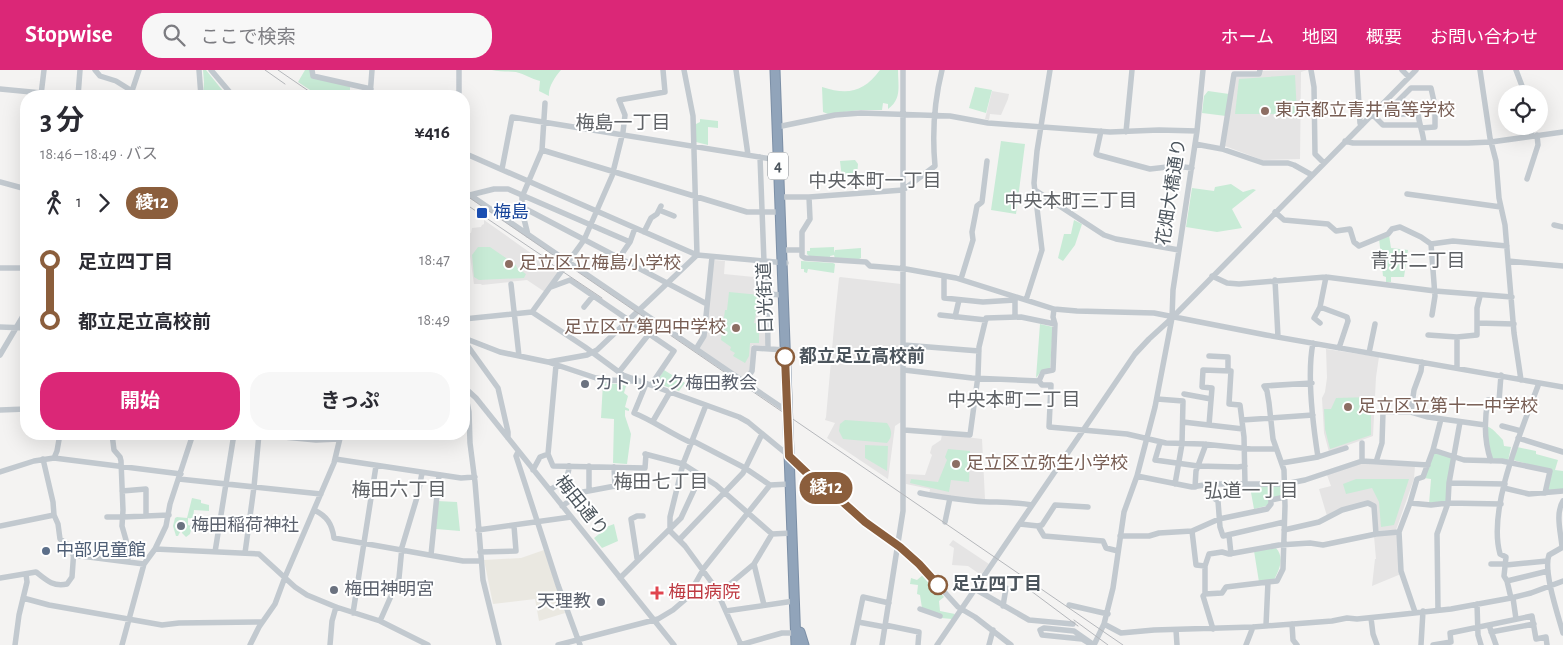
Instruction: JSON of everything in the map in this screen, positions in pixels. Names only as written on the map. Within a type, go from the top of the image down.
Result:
[{"type":"highway","name":"日光街道","points":[[775,70],[786,250],[783,296],[787,411],[792,458],[790,484],[796,629]]},
{"type":"highway","name":"日光街道","points":[[780,70],[779,212],[784,263],[792,458],[796,629],[794,645]]},
{"type":"highway","name":"4","points":[[796,629],[802,645]]},
{"type":"street","points":[[42,90],[44,70]]},
{"type":"street","points":[[78,90],[80,70]]},
{"type":"street","points":[[95,70],[100,76],[116,81],[130,90]]},
{"type":"street","points":[[132,90],[139,70]]},
{"type":"street","points":[[199,70],[201,90]]},
{"type":"street","points":[[211,70],[228,90]]},
{"type":"street","points":[[312,70],[313,76],[371,89],[372,70]]},
{"type":"street","points":[[458,90],[459,70]]},
{"type":"street","points":[[532,312],[584,240],[614,172],[623,134],[625,115],[619,100],[665,92],[663,70]]},
{"type":"street","points":[[559,364],[592,353],[640,311],[697,255],[693,116],[684,70]]},
{"type":"street","points":[[736,70],[748,155]]},
{"type":"street","points":[[882,645],[903,511],[903,70]]},
{"type":"street","points":[[784,197],[903,190],[935,166],[933,128],[942,70]]},
{"type":"street","points":[[1026,300],[1042,250],[1035,190],[1037,151],[1050,70]]},
{"type":"street","points":[[1126,132],[1132,70]]},
{"type":"street","name":"花畑大橋通り","points":[[1093,645],[1104,624],[1107,613],[1113,588],[1125,507],[1137,476],[1157,399],[1172,318],[1173,290],[1192,168],[1204,70]]},
{"type":"street","points":[[1222,149],[1234,74],[1258,74],[1260,70]]},
{"type":"street","points":[[1311,70],[1316,126],[1315,154],[1324,163]]},
{"type":"street","points":[[1357,70],[1361,126]]},
{"type":"street","points":[[1402,70],[1409,77]]},
{"type":"street","points":[[937,645],[1135,354],[1416,70]]},
{"type":"street","points":[[1488,70],[1480,70],[1505,225],[1521,380]]},
{"type":"street","points":[[1516,70],[1522,85]]},
{"type":"street","points":[[1372,114],[1383,125],[1420,126],[1435,127],[1435,106],[1431,88],[1411,88],[1389,110],[1391,115],[1418,114],[1420,126],[1424,143]]},
{"type":"street","points":[[0,89],[20,91]]},
{"type":"street","points":[[1397,89],[1404,96]]},
{"type":"street","points":[[528,235],[522,208],[523,195],[542,150],[545,103]]},
{"type":"street","points":[[779,127],[848,114],[950,116],[988,123],[1109,132],[1197,131]]},
{"type":"street","points":[[502,169],[512,117],[778,160]]},
{"type":"street","points":[[1101,131],[1096,154],[1098,155],[1150,169],[1176,166],[1192,168]]},
{"type":"street","points":[[1345,141],[1353,143],[1468,144],[1563,132]]},
{"type":"street","points":[[1528,179],[1538,145],[1535,136]]},
{"type":"street","points":[[1195,144],[1222,149],[1263,163],[1294,164],[1312,175]]},
{"type":"street","points":[[542,150],[747,212],[779,212]]},
{"type":"street","points":[[470,156],[697,255],[784,263]]},
{"type":"street","points":[[760,157],[764,262],[767,278],[768,349]]},
{"type":"street","points":[[961,279],[973,240],[972,232],[977,206],[982,202],[987,161]]},
{"type":"street","points":[[0,182],[20,187]]},
{"type":"street","points":[[470,195],[500,188],[508,189],[630,242]]},
{"type":"street","points":[[1035,190],[1104,235],[1116,239],[1179,250]]},
{"type":"street","points":[[1407,194],[1501,207]]},
{"type":"street","points":[[470,195],[787,411]]},
{"type":"street","points":[[809,197],[810,220],[802,232],[802,256],[805,258],[866,262],[870,266],[904,269],[961,279],[1015,299]]},
{"type":"street","points":[[522,208],[707,304]]},
{"type":"street","points":[[644,232],[650,218],[657,214],[660,208],[674,216]]},
{"type":"street","points":[[1275,212],[1284,220],[1328,224],[1336,231],[1350,229],[1354,242],[1359,246],[1388,234],[1392,229],[1400,227],[1421,237],[1430,244],[1453,241],[1507,246]]},
{"type":"street","points":[[1554,225],[1563,226]]},
{"type":"street","points":[[619,258],[630,242],[635,228]]},
{"type":"street","points":[[1430,244],[1435,291],[1432,315]]},
{"type":"street","points":[[786,250],[802,250]]},
{"type":"street","points":[[696,348],[704,336],[712,257]]},
{"type":"street","points":[[1508,261],[1563,266]]},
{"type":"street","points":[[0,268],[20,268]]},
{"type":"street","points":[[944,276],[944,298],[983,302],[1015,299],[1026,300],[1054,309],[1154,313],[1172,318],[1563,387]]},
{"type":"street","points":[[1212,276],[1231,284],[1326,277],[1480,296],[1512,297]]},
{"type":"street","points":[[1320,323],[1314,318],[1320,306],[1326,277]]},
{"type":"street","points":[[550,287],[570,280],[674,352],[648,384],[634,413],[653,421],[679,437],[745,468],[770,485],[790,484]]},
{"type":"street","points":[[1275,280],[1278,337]]},
{"type":"street","points":[[511,284],[519,356]]},
{"type":"street","points":[[767,294],[783,296]]},
{"type":"street","points":[[584,307],[593,296]]},
{"type":"street","points":[[1428,335],[1457,337],[1477,335],[1477,308],[1480,296]]},
{"type":"street","points":[[1015,299],[1015,317]]},
{"type":"street","points":[[955,317],[959,300]]},
{"type":"street","points":[[1320,306],[1347,317],[1348,321],[1340,348]]},
{"type":"street","points":[[1039,380],[1043,372],[1052,370],[1054,309]]},
{"type":"street","points":[[470,318],[532,312],[592,353],[621,376]]},
{"type":"street","points":[[940,315],[986,320],[986,318],[1021,317],[1055,324]]},
{"type":"street","points":[[904,430],[970,435],[978,378],[979,351],[986,320]]},
{"type":"street","points":[[0,355],[20,321]]},
{"type":"street","points":[[1477,323],[1514,324]]},
{"type":"street","points":[[1369,353],[1375,324]]},
{"type":"street","points":[[0,327],[20,328]]},
{"type":"street","points":[[621,376],[649,334]]},
{"type":"street","points":[[1457,337],[1457,368]]},
{"type":"street","points":[[470,341],[500,352],[559,364],[596,378],[621,376],[639,381],[739,418],[792,458],[810,476],[865,522],[898,545],[919,564],[961,609],[975,616],[1011,645]]},
{"type":"street","points":[[1314,343],[1311,354],[1312,384],[1318,457]]},
{"type":"street","points":[[904,345],[979,351]]},
{"type":"street","points":[[744,382],[752,371],[754,348],[785,350]]},
{"type":"street","points":[[470,349],[498,388],[508,438]]},
{"type":"street","points":[[1209,356],[1228,358],[1228,371],[1231,371],[1229,404],[1240,405],[1245,448],[1245,484]]},
{"type":"street","points":[[1410,412],[1422,362]]},
{"type":"street","points":[[559,364],[548,454],[554,466],[646,468],[646,454],[683,464],[725,493],[772,534],[792,533]]},
{"type":"street","points":[[904,370],[978,378],[1039,380]]},
{"type":"street","points":[[1209,425],[1212,388],[1202,387],[1203,370],[1228,371]]},
{"type":"street","points":[[1499,401],[1501,376]]},
{"type":"street","points":[[1039,380],[1042,385],[1051,385],[1049,427],[1127,434],[1160,443],[1276,449]]},
{"type":"street","points":[[1516,619],[1512,598],[1504,576],[1506,557],[1500,554],[1497,528],[1504,486],[1518,438],[1539,383]]},
{"type":"street","points":[[1205,594],[1222,593],[1226,587],[1277,581],[1283,569],[1285,484],[1282,463],[1273,439],[1272,417],[1267,391],[1264,386],[1312,384]]},
{"type":"street","name":"梅田通り","points":[[470,392],[674,645]]},
{"type":"street","points":[[653,421],[670,392]]},
{"type":"street","points":[[1184,394],[1211,399]]},
{"type":"street","points":[[1157,399],[1183,401],[1182,444],[1174,484]]},
{"type":"street","points":[[1491,461],[1486,443],[1484,420],[1488,400],[1529,409]]},
{"type":"street","points":[[706,405],[683,464],[670,517],[670,529],[703,570],[718,594],[741,645],[796,629]]},
{"type":"street","points":[[0,410],[20,409]]},
{"type":"street","points":[[1376,462],[1382,443],[1383,412],[1410,412],[1441,419],[1485,425]]},
{"type":"street","points":[[1242,420],[1314,414]]},
{"type":"street","points":[[1415,612],[1401,571],[1399,532],[1417,479],[1423,477],[1428,465],[1441,419]]},
{"type":"street","points":[[1183,422],[1243,429]]},
{"type":"street","points":[[1438,610],[1437,534],[1448,503],[1452,457],[1460,422]]},
{"type":"street","points":[[1502,426],[1521,431]]},
{"type":"street","points":[[679,540],[725,493],[745,468],[762,434]]},
{"type":"street","points":[[1518,438],[1563,452]]},
{"type":"street","points":[[54,458],[59,440]]},
{"type":"street","points":[[113,440],[114,450],[120,457],[122,526],[128,560]]},
{"type":"street","points":[[122,645],[144,564],[164,533],[170,504],[191,440]]},
{"type":"street","points":[[215,552],[233,440]]},
{"type":"street","points":[[245,553],[254,487],[258,440]]},
{"type":"street","points":[[250,645],[262,622],[275,604],[335,459],[339,440]]},
{"type":"street","points":[[470,440],[475,477],[481,560],[486,594],[499,645]]},
{"type":"street","points":[[1160,443],[1155,460],[1198,466],[1244,466]]},
{"type":"street","points":[[1362,443],[1362,461]]},
{"type":"street","points":[[1194,486],[1196,471],[1206,444]]},
{"type":"street","points":[[1282,463],[1318,457],[1346,448]]},
{"type":"street","points":[[1433,450],[1464,460],[1511,462],[1550,471],[1544,493]]},
{"type":"street","points":[[518,452],[516,456],[579,642]]},
{"type":"street","points":[[533,470],[540,457],[548,454]]},
{"type":"street","points":[[0,472],[43,459],[54,458],[121,466],[225,484],[321,494]]},
{"type":"street","points":[[0,578],[36,572],[43,580],[67,584],[72,577],[74,549],[60,539],[43,459]]},
{"type":"street","points":[[335,459],[422,473],[461,478],[475,477]]},
{"type":"street","points":[[1137,476],[1194,486],[1215,484],[1285,484],[1305,480],[1362,461],[1428,465]]},
{"type":"street","points":[[353,612],[376,466]]},
{"type":"street","points":[[550,490],[566,479],[569,474],[568,466]]},
{"type":"street","points":[[588,466],[589,491]]},
{"type":"street","points":[[562,506],[583,492],[615,486],[614,467]]},
{"type":"street","points":[[380,621],[399,578],[405,533],[418,494],[422,473]]},
{"type":"street","points":[[431,554],[439,475]]},
{"type":"street","points":[[620,578],[681,518],[700,475]]},
{"type":"street","points":[[1215,484],[1215,499],[1218,501],[1219,520],[1223,536],[1284,522]]},
{"type":"street","points":[[1449,484],[1504,486],[1529,494],[1563,491]]},
{"type":"street","points":[[558,645],[579,642],[658,619],[673,610],[687,598],[703,570],[770,485]]},
{"type":"street","points":[[122,491],[146,489],[146,516]]},
{"type":"street","points":[[920,493],[950,498],[1032,505]]},
{"type":"street","points":[[1120,536],[1149,536],[1159,533],[1192,531],[1219,520],[1268,509],[1271,500],[1285,497]]},
{"type":"street","points":[[945,522],[950,498]]},
{"type":"street","points":[[1563,502],[1559,507],[1563,547],[1549,555],[1547,561],[1563,632]]},
{"type":"street","points":[[1284,530],[1319,522],[1342,510],[1368,503],[1374,506],[1376,534]]},
{"type":"street","points":[[1410,503],[1431,505],[1448,503],[1501,504]]},
{"type":"street","points":[[1020,524],[1042,525],[1055,505],[1088,507]]},
{"type":"street","points":[[314,510],[324,515],[331,525],[334,538],[463,561],[481,560]]},
{"type":"street","points":[[107,517],[169,515]]},
{"type":"street","points":[[0,526],[54,516]]},
{"type":"street","points":[[639,559],[637,558],[632,518],[643,516]]},
{"type":"street","points":[[478,530],[570,517]]},
{"type":"street","points":[[480,552],[516,551],[514,526]]},
{"type":"street","points":[[1038,526],[1044,536],[1103,541],[1106,548],[1118,551]]},
{"type":"street","points":[[1192,531],[1196,565],[1205,566]]},
{"type":"street","points":[[1212,629],[1203,596],[1205,594],[1205,566],[1209,554],[1231,554],[1284,545],[1310,543],[1323,545],[1376,534],[1399,532]]},
{"type":"street","points":[[718,594],[754,564],[772,534]]},
{"type":"street","points":[[1228,535],[1231,554]]},
{"type":"street","points":[[155,549],[259,554],[295,587],[307,595],[336,607],[380,621],[428,645]]},
{"type":"street","points":[[73,555],[128,560],[144,564]]},
{"type":"street","points":[[1491,564],[1506,565],[1547,561]]},
{"type":"street","points":[[754,564],[764,606]]},
{"type":"street","points":[[1507,581],[1548,571]]},
{"type":"street","points":[[15,645],[27,582],[26,574]]},
{"type":"street","points":[[1104,624],[1121,633],[1253,627],[1332,621],[1347,618],[1371,618],[1512,598],[1563,581]]},
{"type":"street","points":[[1266,625],[1268,582]]},
{"type":"street","points":[[1003,606],[1006,588]]},
{"type":"street","points":[[975,589],[1029,620],[1073,624]]},
{"type":"street","points":[[853,645],[863,597],[889,603]]},
{"type":"street","points":[[24,598],[49,605],[162,625],[262,622]]},
{"type":"street","points":[[726,611],[794,601]]},
{"type":"street","points":[[1477,604],[1477,627],[1481,645]]},
{"type":"street","points":[[1069,605],[1107,613]]},
{"type":"street","points":[[330,645],[332,621],[336,607]]},
{"type":"street","points":[[920,609],[940,616]]},
{"type":"street","points":[[1420,645],[1423,611]]},
{"type":"street","points":[[1437,645],[1451,644],[1450,633],[1532,616],[1536,639],[1546,637],[1547,645]]},
{"type":"street","points":[[1371,618],[1373,634],[1377,645]]},
{"type":"street","points":[[858,622],[919,632],[918,645]]},
{"type":"street","points":[[1292,624],[1293,640],[1297,645]]},
{"type":"street","points":[[1488,624],[1496,645]]},
{"type":"street","points":[[1491,632],[1534,624]]},
{"type":"street","points":[[1246,645],[1253,627]]},
{"type":"street","points":[[1044,628],[1074,631],[1093,645],[1082,639],[1042,635],[1040,630],[1044,628]]},
{"type":"street","points":[[989,645],[993,630]]},
{"type":"street","points":[[1176,630],[1177,645]]},
{"type":"shaded area","name":"東京都立青井高等学校","points":[[1307,70],[1301,72],[1300,159],[1262,160],[1225,146],[1235,76],[1261,71]]},
{"type":"shaded area","points":[[992,91],[1009,94],[1001,115],[990,114],[989,120],[985,119]]},
{"type":"shaded area","name":"足立区立梅島小学校","points":[[484,220],[559,273],[545,292],[527,280],[482,285],[474,284],[470,256],[470,233],[472,228],[481,227],[484,224]]},
{"type":"shaded area","name":"足立区立第四中学校","points":[[714,260],[725,261],[724,274],[765,278],[766,302],[761,302],[758,319],[765,320],[766,344],[765,346],[752,345],[751,370],[743,379],[700,350],[699,347]]},
{"type":"shaded area","points":[[840,277],[901,284],[901,422],[895,426],[888,479],[827,438],[835,423],[825,420]]},
{"type":"shaded area","name":"足立区立第十一中学校","points":[[1326,349],[1379,357],[1373,436],[1329,452],[1324,433],[1322,398],[1327,378]]},
{"type":"shaded area","name":"足立区立弥生小学校","points":[[942,434],[982,439],[985,499],[975,500],[929,494],[930,489],[906,484],[906,474],[925,475],[932,455],[930,453],[932,446],[941,440]]},
{"type":"shaded area","points":[[1355,464],[1415,466],[1414,479],[1396,530],[1377,531],[1376,505],[1367,501],[1327,516],[1319,489],[1331,486],[1327,475]]},
{"type":"shaded area","points":[[1397,534],[1401,574],[1372,586],[1376,559],[1374,536]]},
{"type":"shaded area","points":[[953,540],[989,564],[981,575],[968,566],[952,565],[954,548],[949,545]]},
{"type":"shaded area","points":[[544,550],[565,613],[539,621],[535,599],[493,604],[484,560],[521,558]]},
{"type":"green space","points":[[203,70],[206,70],[222,90],[203,90]]},
{"type":"green space","points":[[305,70],[310,70],[312,78],[350,86],[350,90],[310,90],[298,82]]},
{"type":"green space","points":[[492,70],[561,70],[554,79],[549,96],[539,91],[540,81],[516,72]]},
{"type":"green space","points":[[880,70],[898,70],[899,87],[897,96],[888,109],[888,104],[883,103],[882,110],[860,110],[828,114],[823,112],[822,87],[839,91],[861,88],[874,78]]},
{"type":"green space","points":[[1295,75],[1297,114],[1235,114],[1239,79]]},
{"type":"green space","points":[[975,87],[992,90],[986,113],[969,108]]},
{"type":"green space","points":[[1208,91],[1229,94],[1226,116],[1202,113],[1204,96]]},
{"type":"green space","points":[[700,119],[718,121],[718,128],[708,127],[708,145],[696,142],[696,124],[700,122]]},
{"type":"green space","points":[[1001,141],[1025,144],[1016,214],[991,210]]},
{"type":"green space","points":[[855,160],[858,164],[857,176],[842,178],[840,161]]},
{"type":"green space","points":[[1231,184],[1243,192],[1256,190],[1232,209],[1242,228],[1217,232],[1186,227],[1192,188],[1214,191],[1215,187]]},
{"type":"green space","points":[[1074,220],[1082,224],[1075,245],[1063,261],[1058,258],[1064,234],[1071,234]]},
{"type":"green space","points":[[1389,235],[1391,248],[1408,250],[1404,277],[1391,277],[1391,282],[1386,282],[1386,277],[1383,276],[1379,238]]},
{"type":"green space","points":[[478,247],[490,247],[526,274],[524,278],[479,280],[474,277],[472,255]]},
{"type":"green space","points":[[834,247],[834,253],[835,250],[861,248],[861,258],[835,259],[834,255],[830,256],[830,258],[810,257],[807,254],[810,248]]},
{"type":"green space","points":[[801,261],[833,263],[835,264],[834,273],[808,269],[807,273],[804,272],[804,269],[801,269]]},
{"type":"green space","points":[[729,292],[760,295],[754,323],[759,324],[759,343],[750,343],[749,356],[745,363],[733,356],[735,353],[730,350],[731,347],[721,340]]},
{"type":"green space","points":[[1040,324],[1053,327],[1050,369],[1042,370],[1036,378]]},
{"type":"green space","points":[[664,370],[685,383],[679,391],[656,383]]},
{"type":"green space","points":[[603,383],[626,386],[624,393],[628,396],[625,407],[629,411],[625,410],[625,416],[631,434],[627,464],[613,463],[614,419],[601,418]]},
{"type":"green space","points":[[1371,397],[1371,435],[1330,449],[1325,429],[1324,409],[1331,409],[1336,398]]},
{"type":"green space","points":[[845,420],[887,423],[891,431],[890,438],[887,443],[843,439],[839,431],[840,424]]},
{"type":"green space","points":[[1486,426],[1503,440],[1504,446],[1511,447],[1508,461],[1491,459]]},
{"type":"green space","points":[[865,445],[888,446],[887,471],[865,458]]},
{"type":"green space","points":[[1517,447],[1536,451],[1536,454],[1558,460],[1555,470],[1563,471],[1563,490],[1546,491],[1551,470],[1513,460]]},
{"type":"green space","points":[[948,449],[970,451],[969,482],[951,480],[949,492],[910,483],[911,479],[938,482],[947,460],[945,457]]},
{"type":"green space","points":[[1434,452],[1452,458],[1446,501],[1429,504],[1431,479],[1424,478]]},
{"type":"green space","points":[[1356,479],[1409,479],[1394,525],[1381,527],[1379,502],[1372,488],[1346,494],[1343,484]]},
{"type":"green space","points":[[1283,486],[1283,496],[1266,506],[1254,509],[1250,487]]},
{"type":"green space","points":[[192,498],[201,500],[201,503],[209,505],[209,511],[194,510],[193,519],[188,518],[188,525],[192,526],[190,534],[186,537],[182,533],[185,521],[179,520],[178,529],[180,532],[176,536],[173,526],[175,518],[187,518]]},
{"type":"green space","points":[[437,501],[457,502],[460,531],[436,529]]},
{"type":"green space","points":[[614,524],[618,541],[602,548],[594,538],[603,531],[601,529]]},
{"type":"green space","points":[[1276,548],[1281,560],[1274,580],[1259,582],[1254,551]]},
{"type":"green space","points":[[924,574],[944,597],[939,601],[940,611],[955,614],[952,619],[941,618],[922,608],[920,595],[917,594],[918,585],[910,584],[911,578],[917,580]]},
{"type":"railway","points":[[265,70],[285,84]]},
{"type":"railway","points":[[278,70],[307,90]]},
{"type":"railway","points":[[470,198],[1123,645]]},
{"type":"railway","points":[[470,207],[550,261]]},
{"type":"railway","points":[[544,259],[602,298]]},
{"type":"railway","points":[[1027,588],[1078,626]]},
{"type":"railway","points":[[1074,620],[1108,645]]},
{"type":"bus line","name":"綾12","points":[[785,357],[789,456],[865,522],[900,547],[938,585]]},
{"type":"place","name":"東京都立青井高等学校","points":[[1265,111]]},
{"type":"place","name":"梅島","points":[[482,213]]},
{"type":"place","name":"足立区立梅島小学校","points":[[509,264]]},
{"type":"place","name":"足立区立第四中学校","points":[[736,328]]},
{"type":"place","name":"都立足立高校前","points":[[785,357]]},
{"type":"place","name":"カトリック梅田教会","points":[[585,384]]},
{"type":"place","name":"足立区立第十一中学校","points":[[1348,407]]},
{"type":"place","name":"足立区立弥生小学校","points":[[956,464]]},
{"type":"place","name":"梅田稲荷神社","points":[[181,526]]},
{"type":"place","name":"中部児童館","points":[[46,551]]},
{"type":"place","name":"足立四丁目","points":[[938,585]]},
{"type":"place","name":"梅田神明宮","points":[[334,590]]},
{"type":"place","name":"梅田病院","points":[[657,593]]},
{"type":"place","name":"天理教","points":[[601,602]]},
{"type":"district","name":"梅島一丁目","points":[[623,123]]},
{"type":"district","name":"中央本町一丁目","points":[[875,181]]},
{"type":"district","name":"中央本町三丁目","points":[[1071,201]]},
{"type":"district","name":"青井二丁目","points":[[1418,261]]},
{"type":"district","name":"中央本町二丁目","points":[[1014,400]]},
{"type":"district","name":"梅田七丁目","points":[[661,482]]},
{"type":"district","name":"梅田六丁目","points":[[399,490]]},
{"type":"district","name":"弘道一丁目","points":[[1251,491]]}]
